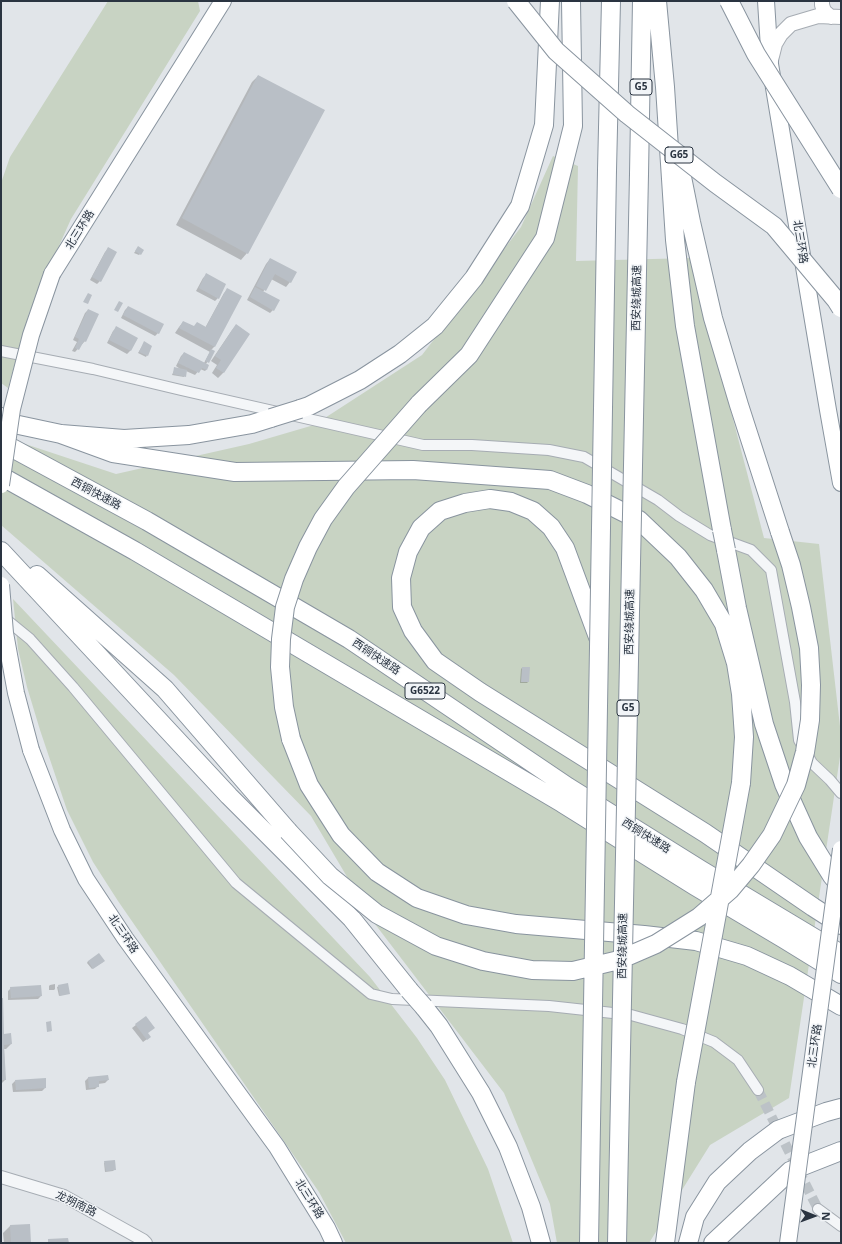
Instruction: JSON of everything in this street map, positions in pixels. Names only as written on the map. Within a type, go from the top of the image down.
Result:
[{"type":"highway","name":"北三环路","points":[[1,485],[12,409],[31,335],[52,274],[223,1]]},
{"type":"highway","name":"G65","points":[[516,1],[556,51],[627,114],[715,183],[774,226],[841,308]]},
{"type":"highway","points":[[1,417],[14,424],[61,434],[124,439],[189,435],[252,424],[309,406],[360,380],[400,354],[435,326],[474,278],[520,206],[544,125],[550,1]]},
{"type":"highway","points":[[571,1],[573,126],[544,238],[469,355],[419,404],[346,486],[323,519],[308,547],[294,579],[285,607],[281,639],[280,667],[284,707],[291,739],[309,785],[341,835],[377,872],[417,898],[466,915],[516,924],[696,941],[747,956],[790,976],[841,1006]]},
{"type":"highway","points":[[589,1243],[598,636],[611,1]]},
{"type":"highway","name":"西安绕城高速","points":[[617,1243],[642,1]]},
{"type":"highway","points":[[657,1],[665,87],[675,240],[685,326],[737,608],[764,724],[784,784],[808,837],[832,876],[841,887]]},
{"type":"highway","points":[[729,1],[756,54],[841,189]]},
{"type":"highway","name":"北三环路","points":[[766,1],[770,64],[841,483]]},
{"type":"highway","points":[[1,542],[165,689],[330,876],[377,914],[436,946],[483,960],[532,970],[573,971],[619,960],[656,944],[699,918],[730,890],[751,865],[772,835],[796,785],[805,752],[810,720],[811,685],[809,648],[791,565],[739,405],[713,318],[691,222],[665,87]]},
{"type":"highway","points":[[61,434],[113,453],[235,472],[413,470],[550,480],[587,494],[639,520],[678,557],[704,590],[724,624],[736,663],[741,694],[744,737],[741,783],[686,1082],[665,1243]]},
{"type":"highway","name":"西铜快速路","points":[[1,442],[147,522],[349,639],[568,787],[701,870],[841,954]]},
{"type":"highway","name":"西铜快速路","points":[[1,476],[142,555],[548,795],[841,974]]},
{"type":"highway","points":[[598,636],[565,548],[551,527],[533,511],[511,502],[490,498],[465,503],[440,512],[421,528],[408,552],[401,578],[402,607],[413,631],[435,661],[480,692],[705,833],[813,908],[841,925]]},
{"type":"highway","points":[[1,551],[229,796],[352,919],[439,1026],[481,1093],[508,1147],[531,1207],[541,1243]]},
{"type":"highway","name":"北三环路","points":[[1,585],[5,633],[16,693],[31,750],[62,830],[86,879],[125,938],[277,1148],[327,1228],[334,1243]]},
{"type":"highway","name":"北三环路","points":[[788,1243],[841,849]]},
{"type":"highway","points":[[688,1243],[695,1217],[717,1182],[750,1151],[778,1130],[841,1108]]},
{"type":"highway","points":[[714,1243],[790,1171],[841,1151]]},
{"type":"main road","points":[[822,1],[824,10],[836,17]]},
{"type":"main road","points":[[770,64],[775,44],[781,34],[791,24],[818,16],[836,17]]},
{"type":"street","points":[[1,351],[93,369],[423,445],[549,450],[584,457],[658,500],[679,516],[710,535],[751,550],[771,570],[795,702],[799,740],[812,763],[841,793]]},
{"type":"street","points":[[1,616],[30,639],[73,687],[236,883],[371,994],[392,999],[549,1006],[631,1015],[682,1028],[714,1042],[738,1060],[758,1090]]},
{"type":"street","name":"龙朔南路","points":[[1,1177],[64,1196],[146,1243]]},
{"type":"street","points":[[818,1210],[841,1226]]},
{"type":"green space","points":[[108,1],[198,1],[200,11],[71,219],[29,313],[8,388],[1,383],[1,183],[10,157]]},
{"type":"green space","points":[[553,156],[578,166],[576,261],[691,258],[764,538],[819,544],[841,735],[841,750],[789,1098],[710,1145],[649,1243],[557,1243],[550,1204],[504,1093],[375,924],[311,816],[174,675],[1,525],[1,436],[116,474],[249,444],[314,425],[422,355],[521,227]]},
{"type":"green space","points":[[13,599],[370,977],[417,1038],[445,1080],[488,1169],[513,1243],[346,1243],[319,1192],[118,901],[93,862],[67,810],[40,730],[27,687],[18,649]]},
{"type":"building","points":[[258,75],[325,110],[248,254],[182,218]]},
{"type":"building","points":[[138,246],[144,250],[141,255],[135,251]]},
{"type":"building","points":[[108,247],[117,252],[101,282],[92,277]]},
{"type":"building","points":[[270,258],[297,272],[291,283],[275,274],[266,291],[256,286]]},
{"type":"building","points":[[206,273],[226,284],[219,299],[199,288]]},
{"type":"building","points":[[255,287],[280,300],[274,311],[250,297]]},
{"type":"building","points":[[227,288],[242,296],[215,347],[179,328],[183,321],[194,326],[197,322],[206,327]]},
{"type":"building","points":[[88,293],[92,295],[88,304],[83,302]]},
{"type":"building","points":[[119,301],[123,303],[118,312],[114,310]]},
{"type":"building","points":[[128,306],[164,324],[159,334],[123,315]]},
{"type":"building","points":[[88,309],[99,314],[86,342],[84,341],[79,350],[75,348],[79,339],[75,337]]},
{"type":"building","points":[[236,324],[250,334],[224,373],[216,368],[221,360],[215,356]]},
{"type":"building","points":[[116,326],[138,338],[131,351],[109,340]]},
{"type":"building","points":[[144,341],[152,346],[148,356],[139,352]]},
{"type":"building","points":[[211,349],[215,351],[209,363],[205,361]]},
{"type":"building","points":[[184,352],[209,365],[207,370],[202,368],[199,373],[178,363]]},
{"type":"building","points":[[174,367],[187,370],[186,377],[173,374]]},
{"type":"building","points":[[522,667],[530,667],[529,682],[521,682]]},
{"type":"building","points":[[99,953],[105,961],[93,969],[88,961]]},
{"type":"building","points":[[68,983],[70,994],[60,996],[58,985]]},
{"type":"building","points":[[41,985],[42,996],[11,998],[10,987]]},
{"type":"building","points":[[1,998],[3,998],[4,1034],[11,1033],[12,1044],[4,1045],[6,1080],[1,1080]]},
{"type":"building","points":[[146,1016],[155,1028],[148,1033],[151,1037],[147,1040],[135,1024]]},
{"type":"building","points":[[51,1021],[52,1031],[47,1032],[46,1022]]},
{"type":"building","points":[[108,1075],[109,1080],[99,1081],[99,1087],[89,1088],[88,1077]]},
{"type":"building","points":[[46,1078],[46,1088],[16,1090],[15,1080]]},
{"type":"building","points":[[115,1160],[116,1170],[106,1171],[104,1161]]},
{"type":"building","points":[[30,1224],[31,1243],[11,1243],[10,1225]]},
{"type":"building","points":[[68,1238],[69,1243],[48,1243],[48,1239]]},
{"type":"tunnel","points":[[758,1090],[818,1209]]}]
